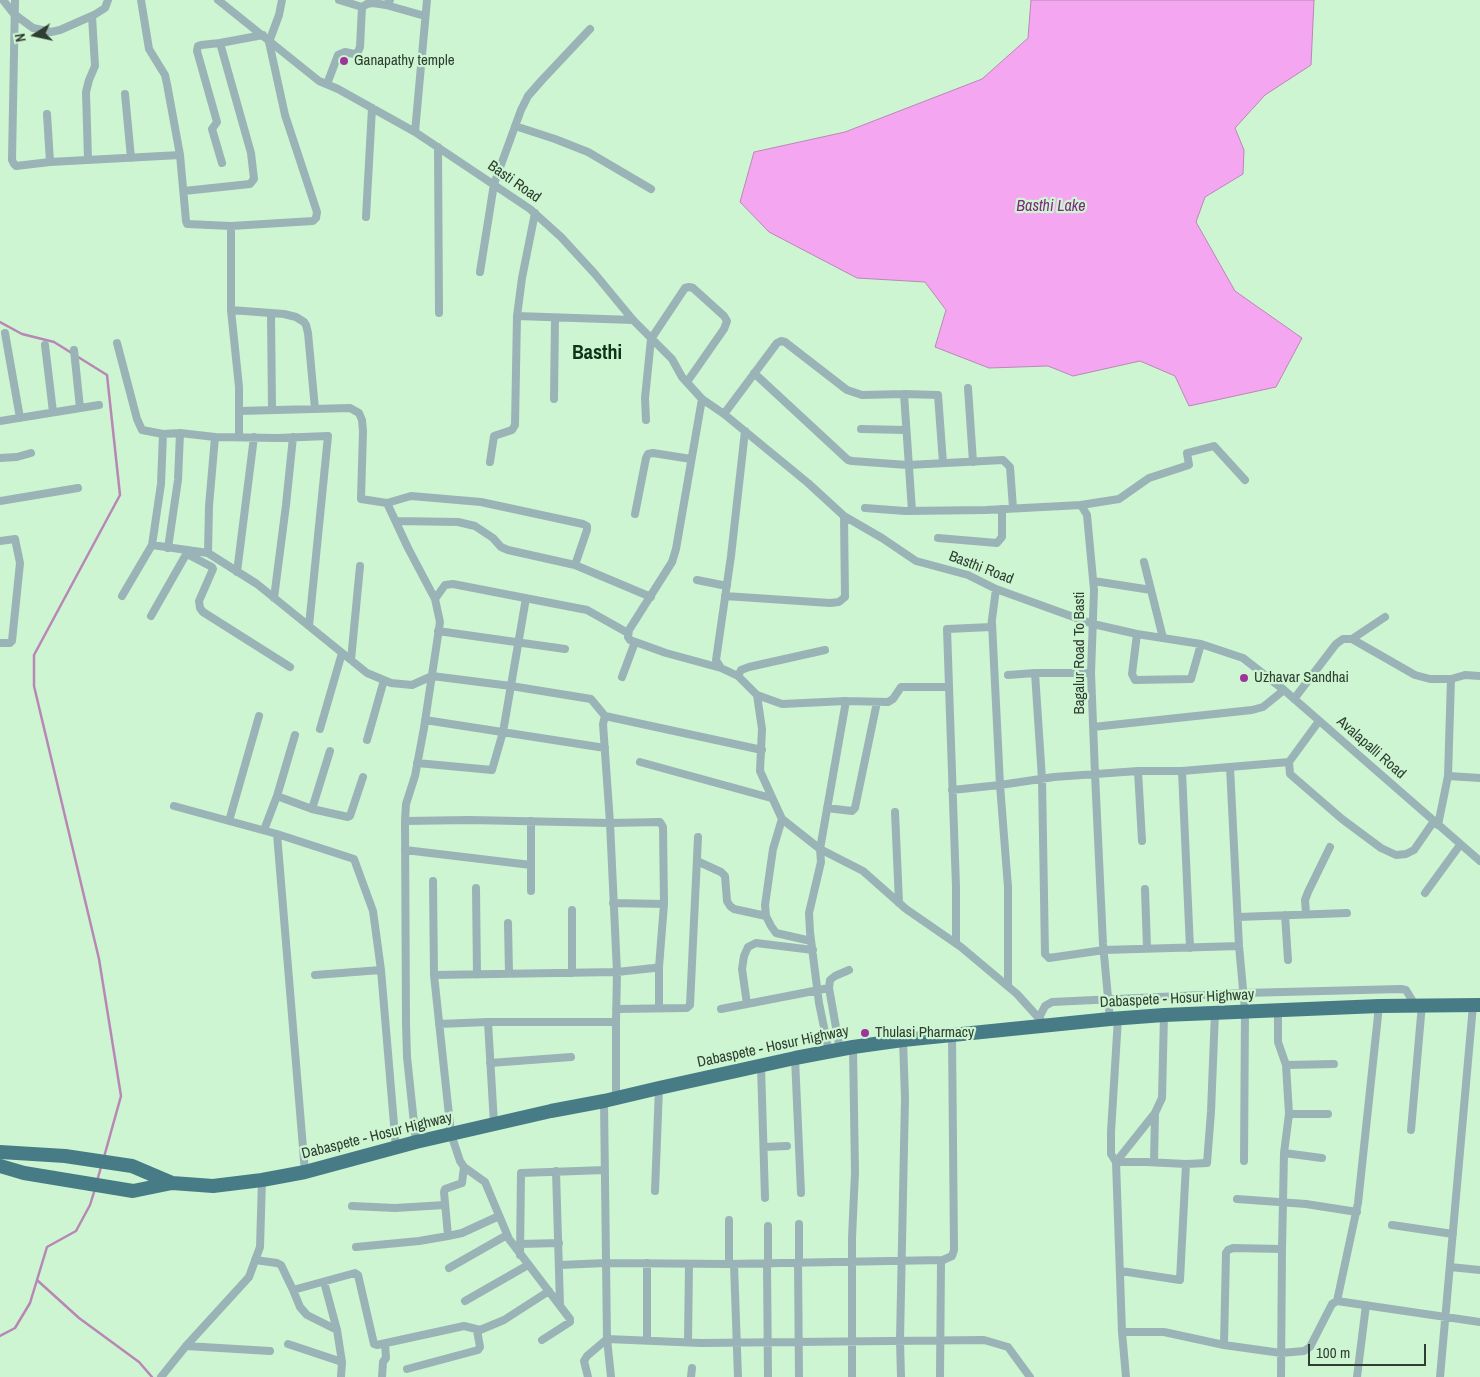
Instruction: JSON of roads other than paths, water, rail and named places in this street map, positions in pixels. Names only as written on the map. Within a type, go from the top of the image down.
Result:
[{"type":"highway","name":"Dabaspete - Hosur Highway","points":[[1,1159],[24,1173],[133,1191],[172,1183],[212,1186],[262,1180],[304,1172],[416,1142],[551,1111],[610,1100],[795,1058],[903,1040],[952,1036],[1043,1022],[1215,1012],[1379,1006],[1478,1005]]},
{"type":"highway","name":"Dabaspete - Hosur Highway","points":[[1,1159],[65,1156],[132,1166],[172,1183]]},
{"type":"street","points":[[3,0],[14,14],[33,28],[51,32],[92,16],[105,8],[108,0]]},
{"type":"street","points":[[15,0],[12,160],[16,166],[50,162],[180,155]]},
{"type":"street","points":[[141,0],[151,53],[165,75],[167,84],[180,155],[185,220],[187,224],[231,226],[313,221],[316,218],[317,212],[285,115],[269,42],[279,15],[282,0]]},
{"type":"street","points":[[339,0],[362,8]]},
{"type":"street","points":[[415,132],[426,0]]},
{"type":"street","name":"Basti Road","points":[[221,1],[269,42],[320,80],[415,132],[535,213],[561,236],[633,320],[672,359],[687,382],[702,398],[745,432]]},
{"type":"street","points":[[328,84],[338,55],[345,52],[354,54],[358,52],[360,47],[362,8],[367,4],[388,3],[424,16]]},
{"type":"street","points":[[88,160],[86,92],[95,66],[92,16]]},
{"type":"street","points":[[480,272],[494,184],[528,96],[590,28]]},
{"type":"street","points":[[222,163],[212,128],[217,122],[197,50],[201,45],[263,35]]},
{"type":"street","points":[[184,191],[250,184],[254,179],[252,153],[220,43]]},
{"type":"street","points":[[125,94],[131,158]]},
{"type":"street","points":[[366,217],[372,108]]},
{"type":"street","points":[[47,114],[50,162]]},
{"type":"street","points":[[515,126],[588,152],[651,189]]},
{"type":"street","points":[[438,147],[439,313]]},
{"type":"street","points":[[490,462],[494,436],[512,430],[516,425],[517,316],[522,278],[535,213]]},
{"type":"street","points":[[231,226],[231,310],[239,387],[239,437]]},
{"type":"street","points":[[646,420],[645,398],[651,339],[685,288],[693,288],[727,321],[724,329],[687,382]]},
{"type":"street","points":[[231,310],[284,314],[301,319],[306,325],[315,409]]},
{"type":"street","points":[[271,313],[272,410]]},
{"type":"street","points":[[517,316],[633,320]]},
{"type":"street","points":[[554,399],[555,318]]},
{"type":"street","points":[[5,333],[20,418]]},
{"type":"street","points":[[724,414],[781,340],[847,390],[862,394],[938,395],[943,463]]},
{"type":"street","points":[[117,343],[142,430],[163,434],[180,433],[215,437],[328,436],[309,626]]},
{"type":"street","points":[[45,345],[53,412]]},
{"type":"street","points":[[74,350],[80,408]]},
{"type":"street","points":[[754,373],[848,460],[908,465],[1003,460],[1010,467],[1013,508]]},
{"type":"street","points":[[968,388],[973,462]]},
{"type":"street","points":[[904,394],[912,511]]},
{"type":"street","points":[[628,633],[672,562],[676,549],[702,398]]},
{"type":"street","points":[[0,421],[100,405]]},
{"type":"street","points":[[239,410],[350,408],[359,413],[362,420],[361,499],[387,503],[411,496],[481,502],[583,524],[588,530],[575,565]]},
{"type":"street","points":[[861,429],[906,430]]},
{"type":"street","points":[[721,668],[716,660],[727,586],[745,432]]},
{"type":"street","name":"Basthi Road","points":[[745,432],[844,516],[916,560],[968,574],[996,589],[1093,624],[1137,634],[1201,644],[1242,658]]},
{"type":"street","points":[[168,548],[178,480],[180,433]]},
{"type":"street","points":[[122,596],[152,545],[161,484],[163,434]]},
{"type":"street","points":[[208,553],[215,437]]},
{"type":"street","points":[[237,572],[254,437]]},
{"type":"street","points":[[274,598],[293,437]]},
{"type":"street","points":[[865,508],[912,511],[1002,509],[1081,505],[1119,499],[1149,478],[1190,465],[1187,453],[1214,446],[1245,480]]},
{"type":"street","points":[[0,458],[18,457],[31,453]]},
{"type":"street","points":[[635,514],[648,454],[653,453],[692,460]]},
{"type":"street","points":[[0,501],[78,488]]},
{"type":"street","points":[[387,503],[435,599],[440,622],[425,720],[415,776],[406,804],[405,821],[407,1057],[416,1142]]},
{"type":"street","name":"Bagalur Road To Basti","points":[[1081,505],[1087,515],[1094,582],[1091,672],[1093,727],[1104,950],[1108,998],[1114,1018],[1111,1154],[1116,1162],[1122,1332],[1126,1377]]},
{"type":"street","points":[[938,538],[997,543],[1002,537],[1002,509]]},
{"type":"street","points":[[725,596],[839,602],[845,597],[844,516]]},
{"type":"street","points":[[396,521],[458,522],[475,526],[501,547],[508,550],[575,565],[651,597]]},
{"type":"street","points":[[0,541],[16,539],[20,563],[12,641],[10,643],[0,643]]},
{"type":"street","points":[[152,545],[187,553],[212,567],[213,569],[199,602],[203,612],[290,667]]},
{"type":"street","points":[[187,553],[208,553],[257,584],[367,674],[390,683],[412,685],[432,676],[591,699],[605,716],[762,750]]},
{"type":"street","points":[[151,616],[187,553]]},
{"type":"street","points":[[1144,562],[1163,638]]},
{"type":"street","points":[[351,660],[360,566]]},
{"type":"street","points":[[697,580],[727,586]]},
{"type":"street","points":[[1094,582],[1151,590]]},
{"type":"street","points":[[435,599],[444,585],[448,584],[587,610],[628,633],[630,640],[666,653],[721,668],[738,676],[757,695],[782,704],[846,701],[890,702],[901,687],[949,687]]},
{"type":"street","points":[[996,589],[992,622],[1000,785],[1008,887],[1008,986]]},
{"type":"street","points":[[417,763],[492,770],[503,732],[517,641],[526,598]]},
{"type":"street","points":[[1352,639],[1385,617]]},
{"type":"street","points":[[956,943],[956,887],[946,629],[991,626],[992,622]]},
{"type":"street","points":[[438,631],[565,649]]},
{"type":"street","points":[[1137,634],[1132,674],[1135,680],[1191,679],[1201,644]]},
{"type":"street","points":[[1294,699],[1336,644],[1343,639],[1352,639],[1415,675],[1430,679],[1480,676]]},
{"type":"street","points":[[622,676],[635,642]]},
{"type":"street","points":[[738,676],[741,670],[749,667],[825,650]]},
{"type":"street","points":[[320,729],[342,653]]},
{"type":"street","name":"Avalapalli Road","points":[[1242,658],[1284,690],[1480,861]]},
{"type":"street","points":[[1008,675],[1091,672]]},
{"type":"street","points":[[1036,673],[1042,779],[1045,954],[1048,958],[1104,950],[1239,946]]},
{"type":"street","points":[[1319,721],[1289,762],[1290,774],[1342,819],[1382,848],[1396,855],[1406,854],[1414,850],[1436,823],[1448,776],[1451,679]]},
{"type":"street","points":[[367,740],[384,680]]},
{"type":"street","points":[[1093,727],[1252,710],[1263,707],[1284,690]]},
{"type":"street","points":[[757,695],[762,729],[760,771],[782,819],[820,849],[863,871],[899,903],[956,943],[1008,986],[1043,1022]]},
{"type":"street","points":[[841,1050],[818,991],[811,941],[810,913],[821,862],[820,849],[846,701]]},
{"type":"street","points":[[827,808],[852,811],[855,808],[877,702]]},
{"type":"street","points":[[229,821],[260,716]]},
{"type":"street","points":[[605,716],[603,724],[617,972],[616,1022],[605,1170],[607,1339],[610,1377]]},
{"type":"street","points":[[425,720],[605,748]]},
{"type":"street","points":[[264,830],[296,735]]},
{"type":"street","points":[[312,808],[330,751]]},
{"type":"street","points":[[640,762],[771,798]]},
{"type":"street","points":[[952,790],[1095,774],[1138,771],[1182,771],[1289,762]]},
{"type":"street","points":[[1230,767],[1239,946],[1245,1011],[1244,1161]]},
{"type":"street","points":[[1138,771],[1142,841]]},
{"type":"street","points":[[1182,771],[1190,948]]},
{"type":"street","points":[[1448,776],[1480,778]]},
{"type":"street","points":[[277,796],[348,818],[363,777]]},
{"type":"street","points":[[174,806],[264,830],[354,859],[373,911],[381,970],[396,1148]]},
{"type":"street","points":[[895,812],[899,903]]},
{"type":"street","points":[[782,819],[773,849],[765,905],[766,916],[776,933],[811,941]]},
{"type":"street","points":[[405,821],[660,822],[662,824],[664,844],[664,904],[658,966],[659,1008]]},
{"type":"street","points":[[531,821],[531,891]]},
{"type":"street","points":[[276,834],[304,1172]]},
{"type":"street","points":[[616,1009],[687,1008],[690,1005],[698,836]]},
{"type":"street","points":[[1425,894],[1460,845]]},
{"type":"street","points":[[1306,914],[1305,900],[1330,847]]},
{"type":"street","points":[[405,850],[531,865]]},
{"type":"street","points":[[697,861],[721,872],[724,876],[727,902],[730,906],[734,909],[766,916]]},
{"type":"street","points":[[433,881],[434,976],[439,1024],[451,1134],[464,1167],[462,1184],[445,1189],[448,1236]]},
{"type":"street","points":[[476,888],[477,975]]},
{"type":"street","points":[[1145,889],[1146,948]]},
{"type":"street","points":[[613,904],[664,904]]},
{"type":"street","points":[[572,910],[572,972]]},
{"type":"street","points":[[1238,917],[1347,913]]},
{"type":"street","points":[[1285,915],[1288,960]]},
{"type":"street","points":[[508,923],[509,973]]},
{"type":"street","points":[[747,1004],[742,969],[748,946],[756,943],[813,950]]},
{"type":"street","points":[[434,976],[617,972],[658,966]]},
{"type":"street","points":[[315,975],[381,970]]},
{"type":"street","points":[[849,970],[830,980],[829,988],[841,1050],[855,1172],[852,1261],[852,1377]]},
{"type":"street","points":[[721,1009],[829,988]]},
{"type":"street","points":[[1043,1022],[1045,1006],[1052,1002],[1108,998],[1401,988],[1406,990],[1419,1005],[1411,1130]]},
{"type":"street","points":[[1440,1377],[1453,1234],[1478,1005]]},
{"type":"street","points":[[1337,1301],[1357,1212],[1379,1006]]},
{"type":"street","points":[[1278,1010],[1278,1042],[1286,1065],[1289,1114],[1284,1153],[1282,1377]]},
{"type":"street","points":[[1116,1162],[1207,1163],[1215,1012]]},
{"type":"street","points":[[1116,1162],[1155,1113],[1162,1098],[1164,1015]]},
{"type":"street","points":[[488,1022],[494,1124]]},
{"type":"street","points":[[439,1024],[616,1022]]},
{"type":"street","points":[[560,1265],[943,1260],[952,1256],[954,1250],[952,1036]]},
{"type":"street","points":[[901,1377],[900,1340],[905,1098],[903,1040]]},
{"type":"street","points":[[490,1062],[571,1058]]},
{"type":"street","points":[[795,1058],[801,1193]]},
{"type":"street","points":[[1286,1065],[1334,1064]]},
{"type":"street","points":[[762,1066],[765,1198]]},
{"type":"street","points":[[656,1191],[659,1088]]},
{"type":"street","points":[[1154,1162],[1155,1113]]},
{"type":"street","points":[[1289,1114],[1328,1114]]},
{"type":"street","points":[[764,1147],[787,1146]]},
{"type":"street","points":[[1284,1153],[1322,1158]]},
{"type":"street","points":[[1121,1272],[1180,1280],[1186,1164]]},
{"type":"street","points":[[464,1167],[485,1182],[507,1235],[520,1255],[569,1316],[570,1322],[542,1340]]},
{"type":"street","points":[[520,1255],[520,1174],[522,1172],[605,1170]]},
{"type":"street","points":[[556,1171],[560,1305]]},
{"type":"street","points":[[164,1377],[186,1346],[249,1277],[260,1246],[262,1180]]},
{"type":"street","points":[[1237,1199],[1306,1204],[1357,1212]]},
{"type":"street","points":[[352,1206],[395,1208],[445,1205]]},
{"type":"street","points":[[356,1247],[419,1241],[448,1236],[499,1216]]},
{"type":"street","points":[[729,1220],[738,1377]]},
{"type":"street","points":[[799,1224],[799,1377]]},
{"type":"street","points":[[1392,1225],[1453,1234]]},
{"type":"street","points":[[768,1226],[768,1377]]},
{"type":"street","points":[[449,1268],[507,1235]]},
{"type":"street","points":[[520,1244],[559,1243]]},
{"type":"street","points":[[1224,1344],[1226,1253],[1233,1248],[1282,1249]]},
{"type":"street","points":[[255,1260],[278,1263],[306,1315],[337,1330]]},
{"type":"street","points":[[940,1377],[943,1260]]},
{"type":"street","points":[[647,1264],[647,1340]]},
{"type":"street","points":[[688,1342],[689,1264]]},
{"type":"street","points":[[465,1301],[528,1265]]},
{"type":"street","points":[[1450,1267],[1480,1270]]},
{"type":"street","points":[[293,1290],[355,1273],[358,1275],[374,1344],[377,1345],[464,1326],[477,1330],[504,1320],[549,1291]]},
{"type":"street","points":[[324,1282],[337,1330],[342,1362],[341,1377]]},
{"type":"street","points":[[1122,1332],[1164,1332],[1224,1344],[1282,1352],[1307,1350],[1332,1304],[1337,1301],[1480,1322]]},
{"type":"street","points":[[1357,1377],[1366,1305]]},
{"type":"street","points":[[407,1369],[478,1350],[480,1347],[477,1330]]},
{"type":"street","points":[[588,1377],[584,1361],[586,1356],[607,1339],[688,1342],[984,1340],[1008,1347],[1030,1377]]},
{"type":"street","points":[[288,1344],[342,1362]]},
{"type":"street","points":[[382,1377],[382,1362],[386,1358],[385,1344]]},
{"type":"street","points":[[186,1346],[270,1351]]},
{"type":"street","points":[[692,1368],[692,1377]]},
{"type":"water","name":"Basthi Lake","points":[[1031,0],[1314,0],[1311,65],[1265,95],[1235,128],[1244,150],[1243,174],[1205,197],[1196,222],[1235,291],[1302,338],[1276,387],[1189,406],[1175,376],[1140,361],[1073,376],[1048,366],[989,368],[935,347],[946,310],[925,282],[857,278],[769,232],[740,202],[754,152],[845,132],[982,79],[1028,38]]},
{"type":"waterway","points":[[0,322],[22,334],[54,342],[107,375],[120,495],[34,655],[34,686],[99,959],[121,1096],[104,1157]]},
{"type":"waterway","points":[[97,1181],[101,1167]]},
{"type":"waterway","points":[[0,1336],[15,1328],[30,1303],[47,1247],[76,1231],[90,1205],[95,1189]]},
{"type":"waterway","points":[[37,1280],[79,1318],[139,1362],[152,1377]]},
{"type":"place","name":"Ganapathy temple","points":[[344,61]]},
{"type":"place","name":"Uzhavar Sandhai","points":[[1244,678]]},
{"type":"place","name":"Thulasi Pharmacy","points":[[865,1033]]},
{"type":"district","name":"Basthi","points":[[597,354]]}]
